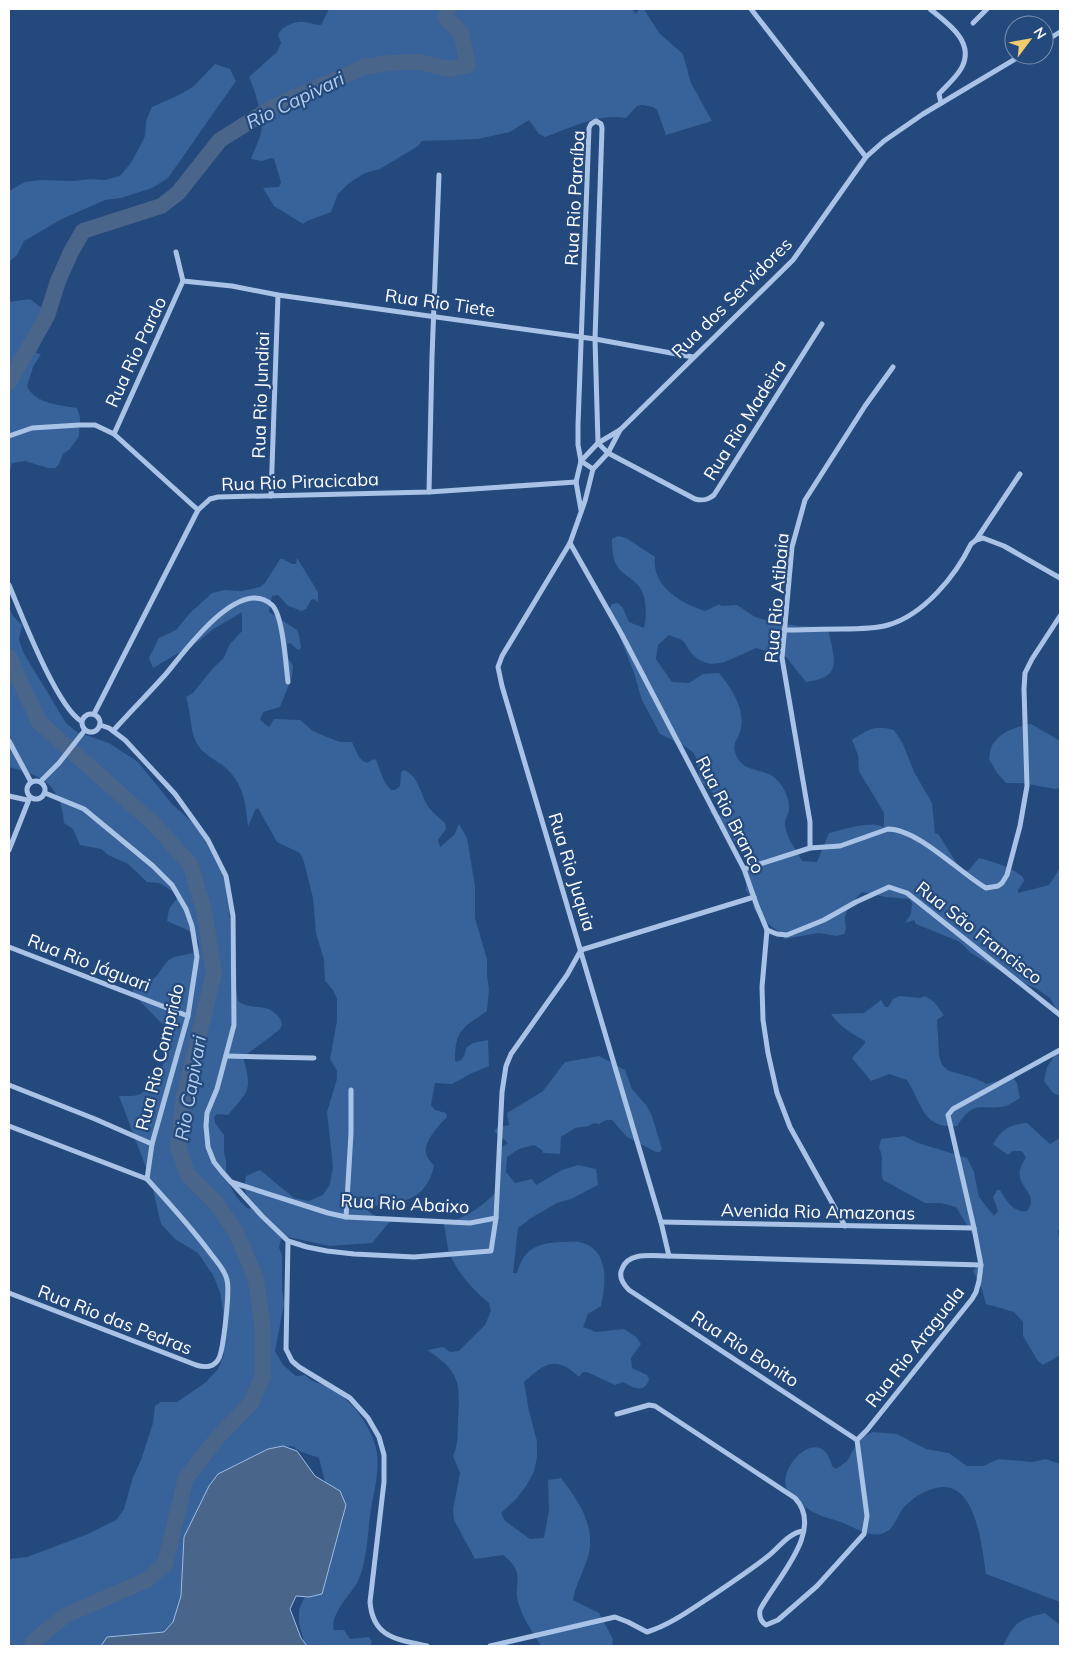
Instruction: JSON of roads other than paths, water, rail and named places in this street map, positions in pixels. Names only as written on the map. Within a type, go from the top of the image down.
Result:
[{"type":"street","points":[[751,9],[866,157]]},
{"type":"street","points":[[930,9],[954,28],[964,44],[965,57],[962,69],[939,94],[941,103]]},
{"type":"street","points":[[973,22],[987,9]]},
{"type":"street","name":"Rua dos Servidores","points":[[581,461],[598,443],[620,430],[793,260],[866,157],[898,130],[1005,65]]},
{"type":"street","name":"Rua Rio Paraíba","points":[[576,482],[581,461],[578,445],[578,425],[590,128],[591,124],[596,122],[601,124],[602,128],[595,339],[598,443]]},
{"type":"street","points":[[429,492],[433,316],[439,175]]},
{"type":"street","points":[[176,252],[183,281]]},
{"type":"street","name":"Rua Rio Tiete","points":[[183,281],[232,286],[278,295],[595,339],[693,357]]},
{"type":"street","name":"Rua Rio Pardo","points":[[114,434],[183,281]]},
{"type":"street","name":"Rua Rio Jundiai","points":[[271,496],[278,295]]},
{"type":"street","name":"Rua Rio Madeira","points":[[598,443],[608,453],[695,499],[705,500],[710,498],[714,495],[822,324]]},
{"type":"street","name":"Rua Rio Atibaia","points":[[810,848],[810,822],[782,658],[792,547],[805,500],[860,414],[893,367]]},
{"type":"street","name":"Rua Rio Pardo","points":[[9,436],[32,428],[96,425],[114,434],[198,510]]},
{"type":"street","name":"Rua dos Servidores","points":[[593,469],[608,453],[620,430]]},
{"type":"street","points":[[581,461],[593,469]]},
{"type":"street","name":"Rua Rio Juquia","points":[[593,469],[570,543],[499,662],[498,667],[502,686],[661,1222],[669,1256]]},
{"type":"street","points":[[784,630],[867,628],[888,625],[901,620],[936,594],[953,575],[971,544],[976,540],[1020,474]]},
{"type":"street","name":"Rua Rio Piracicaba","points":[[198,510],[210,499],[218,497],[429,492],[576,482]]},
{"type":"street","name":"Rua Rio Juquia","points":[[576,482],[581,510]]},
{"type":"street","points":[[94,714],[198,510]]},
{"type":"street","points":[[976,540],[983,538],[1004,546],[1060,578]]},
{"type":"street","name":"Rua Rio Branco","points":[[570,543],[622,635],[744,869],[767,930],[762,987],[763,1020],[777,1093],[790,1127],[846,1226]]},
{"type":"street","points":[[9,586],[56,689],[69,710],[81,721],[85,730],[96,731],[100,725],[99,719],[94,714],[86,714],[81,721]]},
{"type":"street","points":[[113,731],[163,677],[195,638],[225,610],[243,600],[255,598],[274,605],[281,623],[288,682]]},
{"type":"street","points":[[744,869],[810,848],[840,846],[888,829],[895,829],[916,838],[986,888],[992,888],[1002,883],[1011,864],[1028,786],[1024,695],[1025,673],[1060,616]]},
{"type":"street","points":[[100,725],[105,726],[125,740],[175,794],[208,840],[226,876],[233,916],[234,1025],[217,1089],[207,1113],[208,1146],[214,1162],[229,1182],[288,1241],[326,1251],[414,1257],[491,1251],[496,1218],[502,1092],[506,1066],[511,1054],[567,975],[581,950],[754,897]]},
{"type":"street","points":[[41,781],[59,763],[85,730]]},
{"type":"street","points":[[9,740],[31,782]]},
{"type":"street","points":[[9,796],[29,798],[39,799],[45,793],[45,786],[41,781],[36,780],[31,782],[27,789],[29,798],[9,850]]},
{"type":"street","name":"Rua Rio Comprido","points":[[45,793],[84,809],[153,866],[172,885],[186,909],[192,926],[196,957],[188,1016],[152,1144],[147,1179]]},
{"type":"street","name":"Rua São Francisco","points":[[767,930],[787,935],[824,920],[856,902],[889,887],[907,893],[1060,1015]]},
{"type":"street","name":"Rua Rio Jáguari","points":[[9,947],[188,1016]]},
{"type":"street","points":[[669,1256],[981,1265],[948,1115],[953,1109],[1060,1050]]},
{"type":"street","points":[[226,1056],[314,1058]]},
{"type":"street","points":[[9,1085],[152,1144]]},
{"type":"street","points":[[346,1217],[351,1133],[351,1090]]},
{"type":"street","points":[[9,1126],[147,1179]]},
{"type":"street","name":"Rua Rio das Pedras","points":[[9,1293],[196,1365],[202,1367],[212,1366],[220,1358],[224,1340],[228,1281],[219,1264],[190,1226],[147,1179]]},
{"type":"street","name":"Rua Rio Abaixo","points":[[229,1182],[346,1217],[470,1223],[496,1218]]},
{"type":"street","name":"Avenida Rio Amazonas","points":[[661,1222],[974,1228]]},
{"type":"street","points":[[288,1241],[286,1349],[292,1361],[299,1367],[350,1398],[368,1418],[380,1437],[384,1456],[384,1482],[371,1585],[371,1612],[379,1629],[390,1635],[427,1646]]},
{"type":"street","name":"Rua Rio Bonito","points":[[669,1256],[635,1256],[630,1258],[621,1269],[621,1279],[624,1285],[857,1440]]},
{"type":"street","name":"Rua Rio Araguala","points":[[857,1440],[972,1299],[980,1281],[981,1265]]},
{"type":"street","points":[[617,1414],[649,1405],[655,1406],[800,1503],[805,1520],[800,1543],[787,1569],[760,1610],[760,1618],[766,1625],[778,1620],[817,1586],[864,1534],[866,1524],[865,1502],[857,1440]]},
{"type":"street","points":[[490,1646],[615,1617],[647,1632],[657,1629],[743,1575],[775,1551],[792,1535],[803,1531]]},
{"type":"waterway","name":"Rio Capivari","points":[[9,382],[47,316],[58,281],[83,231],[161,206],[178,193],[220,140],[273,107],[364,67],[389,63],[418,62],[449,69],[468,65],[461,33],[446,18],[448,9]]},
{"type":"waterway","name":"Rio Capivari","points":[[9,657],[39,722],[154,824],[190,864],[204,910],[214,973],[183,1101],[178,1147],[188,1175],[216,1203],[236,1232],[256,1279],[263,1330],[263,1375],[251,1403],[218,1437],[186,1478],[165,1564],[147,1580],[66,1615],[33,1642],[32,1646]]}]
